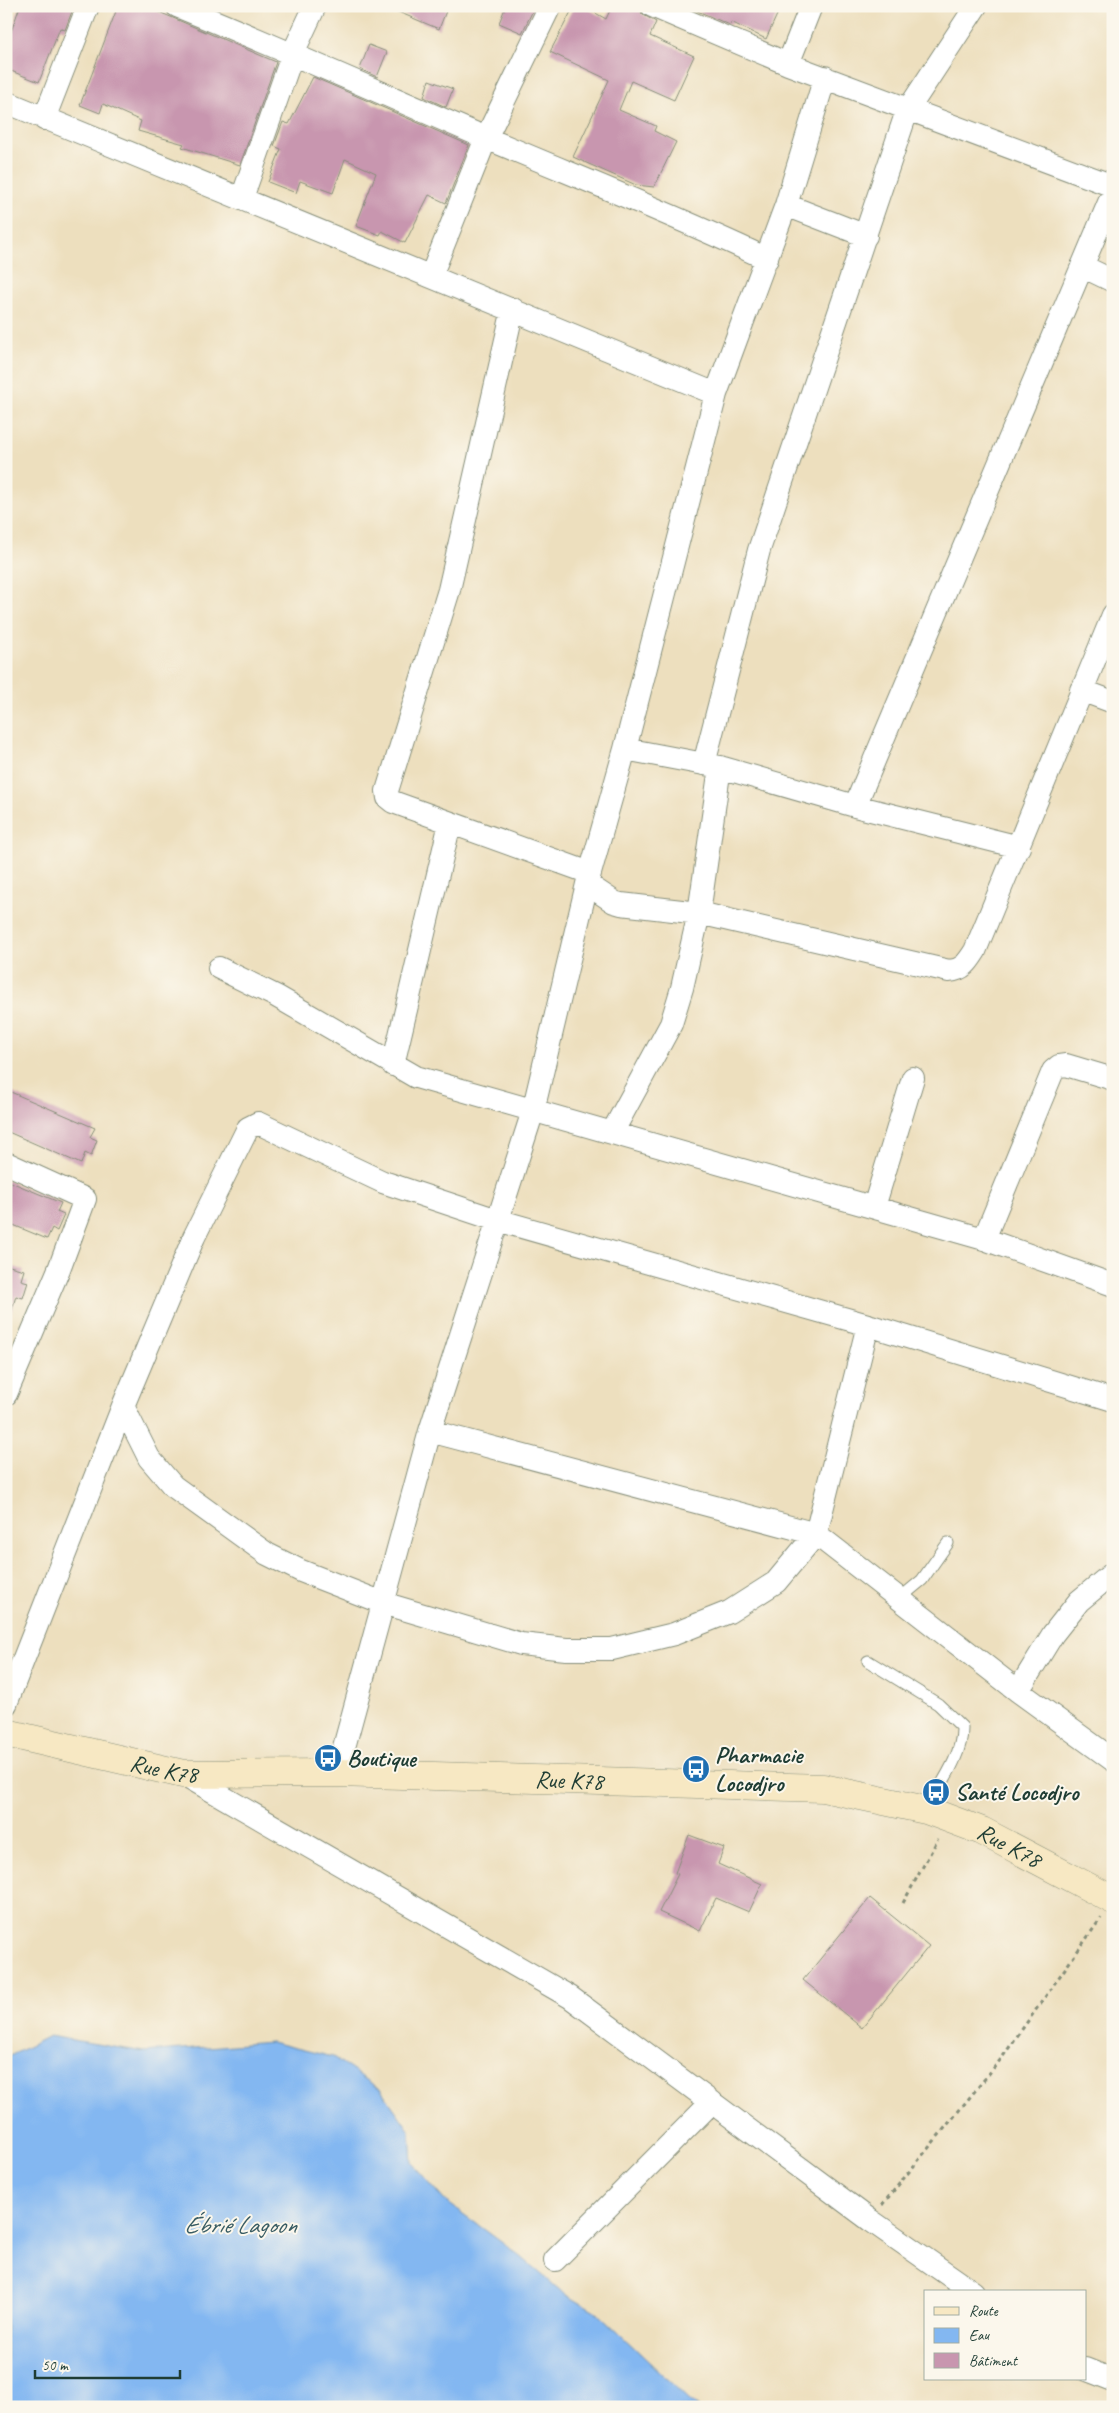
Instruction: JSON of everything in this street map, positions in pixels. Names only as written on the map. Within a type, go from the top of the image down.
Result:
[{"type":"street","points":[[44,119],[88,6]]},
{"type":"street","points":[[177,6],[293,53],[486,138],[702,228],[767,259]]},
{"type":"street","points":[[242,198],[293,53],[315,6]]},
{"type":"street","points":[[431,276],[486,138],[550,6]]},
{"type":"street","points":[[652,6],[788,64],[825,77],[907,111],[1113,186]]},
{"type":"street","points":[[788,64],[811,6]]},
{"type":"street","points":[[613,1131],[671,1024],[682,988],[700,913],[712,766],[759,550],[907,111],[976,6]]},
{"type":"street","points":[[337,1773],[430,1431],[533,1111],[588,879],[625,749],[716,394],[786,205],[825,77]]},
{"type":"street","points":[[6,102],[716,394]]},
{"type":"street","points":[[855,806],[1113,193]]},
{"type":"street","points":[[786,205],[866,236]]},
{"type":"street","points":[[1082,266],[1113,281]]},
{"type":"street","points":[[513,309],[449,590],[387,791],[388,798],[393,802],[588,879],[614,902],[700,913],[949,971],[959,970],[968,962],[975,951],[1113,615]]},
{"type":"street","points":[[1081,690],[1113,702]]},
{"type":"street","points":[[625,749],[712,766],[855,806],[1018,847]]},
{"type":"street","points":[[393,1065],[450,824]]},
{"type":"street","points":[[218,968],[276,996],[416,1077],[533,1111],[613,1131],[984,1239],[1113,1285]]},
{"type":"street","points":[[984,1239],[1053,1071],[1060,1066],[1066,1065],[1113,1080]]},
{"type":"street","points":[[874,1208],[913,1078]]},
{"type":"street","points":[[6,1704],[123,1406],[194,1237],[248,1128],[258,1123],[383,1182],[497,1220],[868,1325],[1113,1400]]},
{"type":"street","points":[[6,1163],[85,1199],[59,1269],[6,1394]]},
{"type":"street","points":[[123,1406],[149,1458],[173,1486],[268,1554],[333,1584],[383,1603],[521,1644],[566,1649],[612,1649],[674,1634],[729,1612],[776,1582],[816,1534],[868,1325]]},
{"type":"street","points":[[430,1431],[816,1534],[1018,1691],[1113,1760]]},
{"type":"street","points":[[1018,1691],[1053,1634],[1079,1601],[1113,1573]]},
{"type":"street","name":"Rue K78","points":[[6,1733],[183,1774],[337,1773],[823,1788],[937,1814],[982,1831],[1107,1908]]},
{"type":"street","points":[[183,1774],[570,1997],[870,2220],[970,2290]]},
{"type":"street","points":[[555,2260],[712,2102]]},
{"type":"street","points":[[1086,2369],[1113,2380]]},
{"type":"lane","points":[[900,1599],[922,1580],[948,1542]]},
{"type":"lane","points":[[868,1661],[938,1704],[962,1727],[962,1739],[937,1814]]},
{"type":"path","points":[[903,1902],[937,1814]]},
{"type":"path","points":[[870,2220],[1001,2058],[1107,1908]]},
{"type":"water","name":"Ébrié Lagoon","points":[[49,2036],[144,2052],[271,2042],[333,2057],[381,2090],[410,2131],[412,2163],[444,2200],[519,2255],[562,2292],[599,2314],[690,2401],[699,2407],[6,2407],[6,2058]]},
{"type":"building","points":[[20,6],[74,6],[65,30],[60,28],[39,82],[6,69],[6,46]]},
{"type":"building","points":[[118,6],[152,9],[276,62],[240,165],[182,147],[184,144],[138,131],[141,121],[103,104],[100,113],[80,105]]},
{"type":"building","points":[[384,6],[448,6],[439,29]]},
{"type":"building","points":[[506,6],[535,6],[522,33],[499,23]]},
{"type":"building","points":[[574,6],[583,6],[606,19],[612,6],[639,6],[642,14],[656,22],[650,36],[694,56],[674,100],[631,81],[619,110],[656,126],[654,131],[676,142],[654,187],[636,185],[573,157],[609,80],[550,52]]},
{"type":"building","points":[[686,6],[781,6],[766,39],[731,22],[730,25]]},
{"type":"building","points":[[369,45],[387,52],[377,77],[360,69]]},
{"type":"building","points":[[313,77],[469,145],[446,203],[429,195],[405,243],[382,231],[380,235],[356,226],[376,173],[345,159],[333,193],[300,181],[296,193],[268,182],[281,149],[274,146],[283,122],[289,124]]},
{"type":"building","points":[[429,80],[453,89],[446,107],[424,97]]},
{"type":"building","points":[[6,1090],[95,1128],[90,1137],[97,1140],[91,1156],[85,1153],[81,1164],[6,1131]]},
{"type":"building","points":[[6,1180],[61,1203],[57,1212],[64,1215],[57,1231],[52,1228],[47,1239],[6,1222]]},
{"type":"building","points":[[6,1265],[24,1270],[21,1280],[28,1282],[23,1298],[16,1296],[10,1316],[6,1316]]},
{"type":"building","points":[[689,1835],[724,1848],[718,1864],[762,1884],[749,1912],[716,1898],[700,1931],[659,1912],[678,1874],[675,1873]]},
{"type":"building","points":[[870,1898],[929,1946],[862,2028],[803,1980]]},
{"type":"place","name":"Boutique","points":[[328,1758]]},
{"type":"place","name":"Pharmacie Locodjro","points":[[696,1769]]},
{"type":"place","name":"Santé Locodjro","points":[[936,1792]]}]
